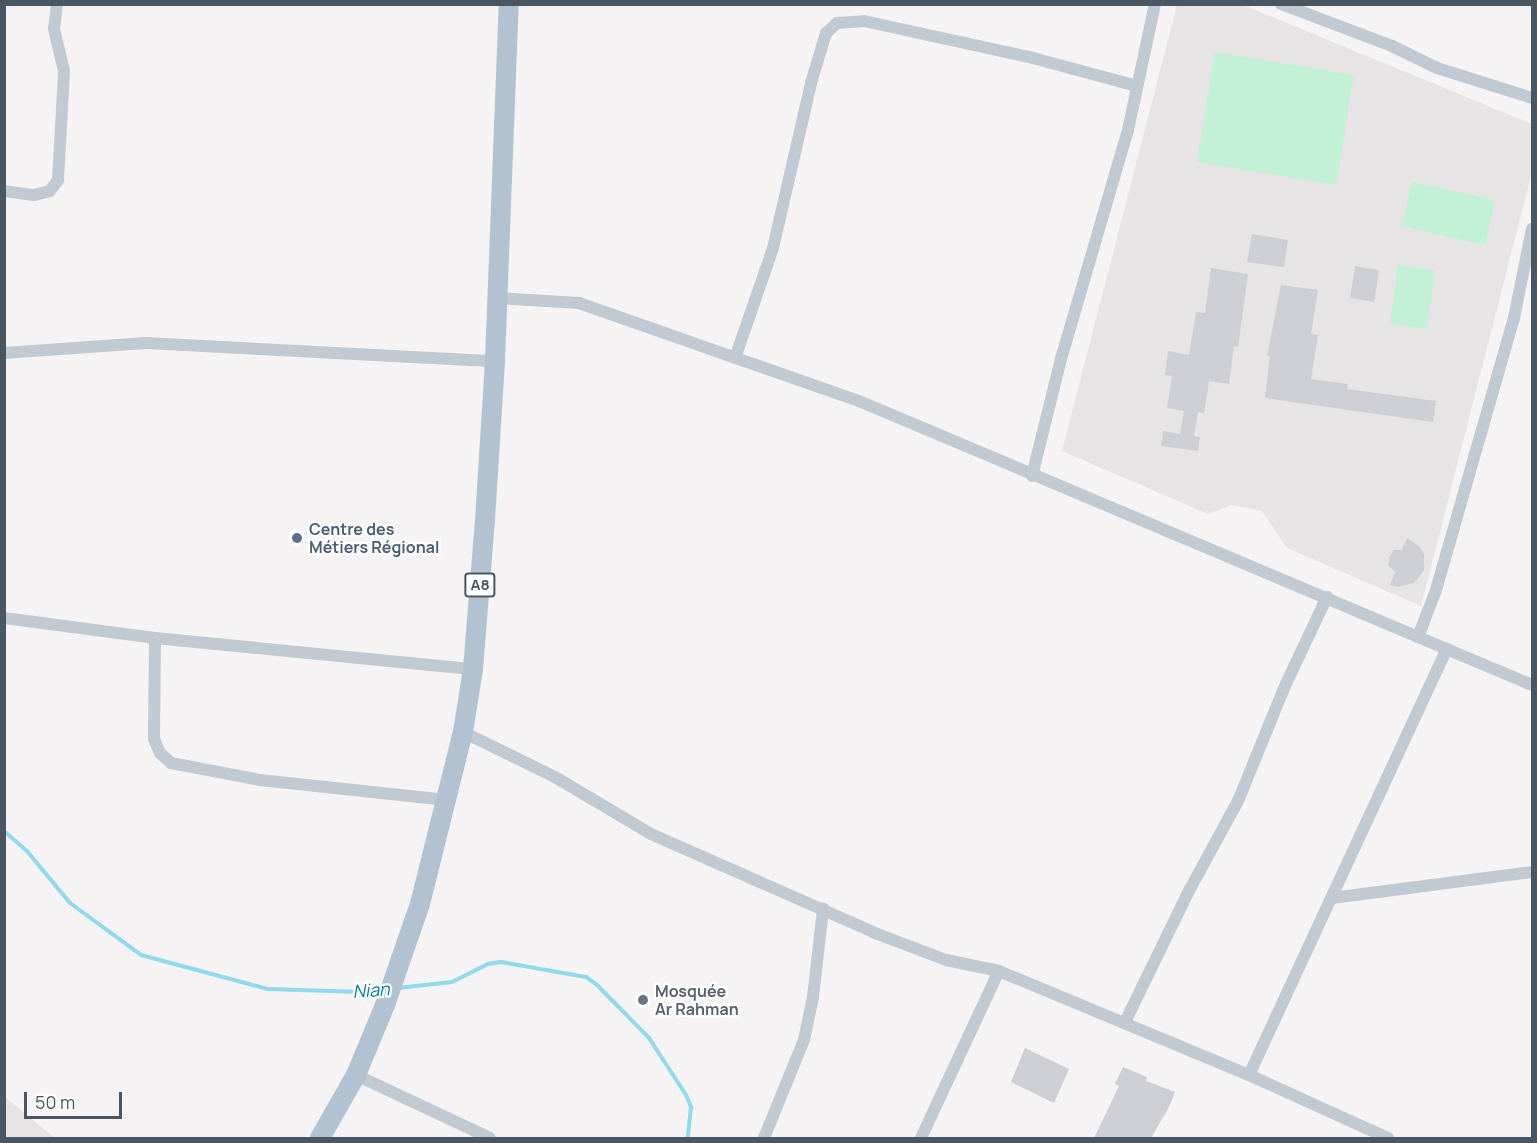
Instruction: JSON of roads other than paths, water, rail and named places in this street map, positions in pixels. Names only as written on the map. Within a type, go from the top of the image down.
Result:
[{"type":"main road","name":"A8","points":[[320,1138],[356,1075],[385,1005],[420,904],[463,732],[473,669],[495,361],[509,4]]},
{"type":"street","points":[[4,191],[34,195],[50,190],[58,180],[64,71],[54,29],[57,4]]},
{"type":"street","points":[[1032,476],[1061,359],[1128,130],[1155,4]]},
{"type":"street","points":[[1281,4],[1392,46],[1437,68],[1533,98]]},
{"type":"street","points":[[735,358],[773,248],[811,83],[826,33],[837,23],[864,21],[1033,58],[1137,86]]},
{"type":"street","points":[[1418,637],[1436,590],[1514,318],[1533,229]]},
{"type":"street","points":[[496,298],[579,303],[859,401],[1032,476],[1327,597],[1533,685]]},
{"type":"street","points":[[4,353],[146,343],[495,361]]},
{"type":"street","points":[[1125,1022],[1190,889],[1238,801],[1284,687],[1327,597]]},
{"type":"street","points":[[4,618],[155,638],[473,669]]},
{"type":"street","points":[[155,638],[154,739],[160,753],[171,763],[260,780],[447,800]]},
{"type":"street","points":[[1249,1075],[1448,649]]},
{"type":"street","points":[[463,732],[555,777],[651,834],[946,960],[999,971],[1125,1022],[1388,1138]]},
{"type":"street","points":[[1332,898],[1533,872]]},
{"type":"street","points":[[764,1138],[804,1040],[813,998],[824,909]]},
{"type":"street","points":[[921,1138],[999,971]]},
{"type":"street","points":[[356,1075],[490,1138]]},
{"type":"waterway","name":"Nian","points":[[4,831],[27,851],[70,903],[141,955],[268,989],[362,992],[385,989]]},
{"type":"waterway","name":"Nian","points":[[398,988],[452,982],[488,964],[501,962],[586,977],[596,984],[649,1038],[686,1095],[691,1107],[688,1138]]},
{"type":"place","name":"Centre des Métiers Régional","points":[[297,538]]},
{"type":"place","name":"Mosquée Ar Rahman","points":[[643,1000]]}]
